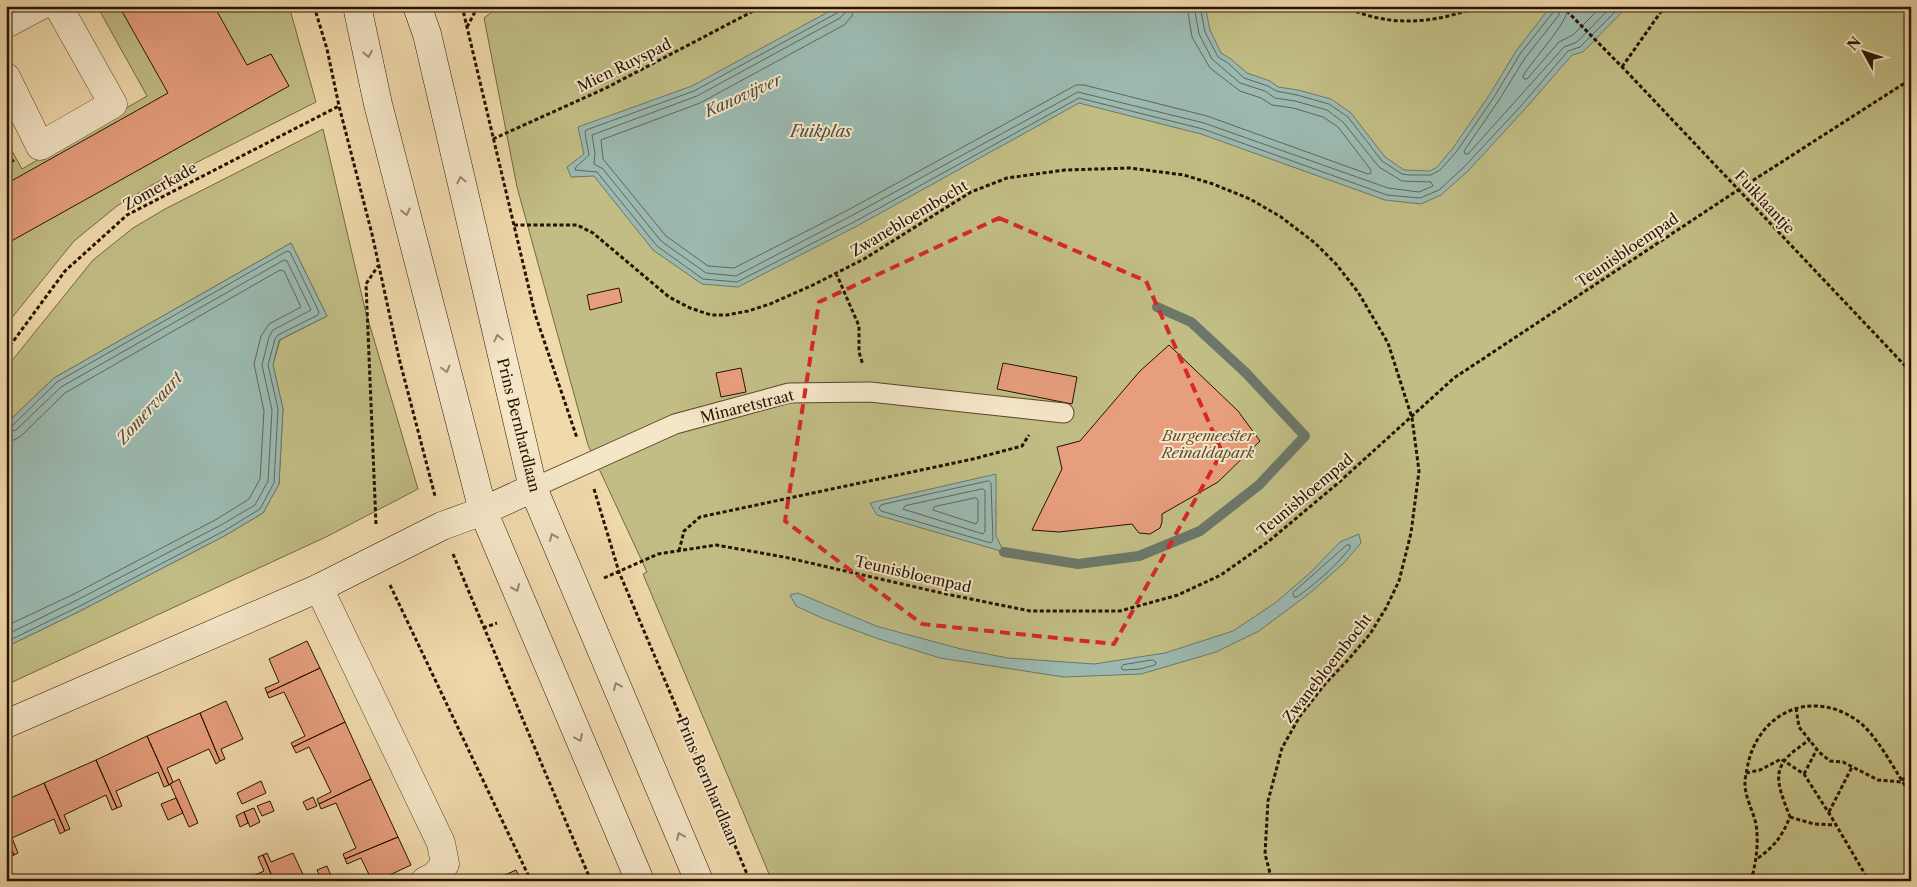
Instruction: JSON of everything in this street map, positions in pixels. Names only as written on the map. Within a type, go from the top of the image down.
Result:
[{"type":"main road","points":[[6,24],[40,6]]},
{"type":"main road","points":[[6,76],[40,146],[113,104],[58,6]]},
{"type":"main road","points":[[357,6],[378,104],[483,511],[640,881]]},
{"type":"main road","name":"Prins Bernhardlaan","points":[[417,6],[427,34],[533,488],[699,881]]},
{"type":"main road","points":[[6,724],[319,588],[442,526],[483,511],[533,488]]},
{"type":"main road","points":[[319,588],[441,843],[445,864],[435,876],[426,881]]},
{"type":"lane","name":"Minaretstraat","points":[[533,488],[675,424],[789,393],[870,392],[1064,413]]},
{"type":"path","points":[[314,6],[327,49],[339,106],[372,234],[399,358],[442,526],[483,628],[591,881]]},
{"type":"path","points":[[462,6],[535,314],[587,465]]},
{"type":"path","points":[[467,27],[478,6]]},
{"type":"path","name":"Mien Ruyspad","points":[[493,139],[606,88],[763,6]]},
{"type":"path","points":[[1344,6],[1360,14],[1383,19],[1412,21],[1452,16],[1479,6]]},
{"type":"path","name":"Fuiklaantje","points":[[1562,6],[1911,372]]},
{"type":"path","points":[[1622,67],[1665,6]]},
{"type":"path","name":"Teunisbloempad","points":[[618,572],[658,554],[716,545],[794,559],[1030,611],[1120,611],[1178,595],[1222,574],[1277,534],[1412,418],[1454,378],[1738,190],[1911,79]]},
{"type":"path","name":"Zomerkade","points":[[6,352],[65,271],[127,215],[339,106]]},
{"type":"path","name":"Zwanebloembocht","points":[[514,224],[577,225],[593,232],[669,297],[690,308],[711,315],[748,311],[770,304],[836,273],[864,259],[970,192],[1007,178],[1065,170],[1130,168],[1184,175],[1250,199],[1281,217],[1314,243],[1336,264],[1358,292],[1388,343],[1412,418],[1419,471],[1411,533],[1399,581],[1386,608],[1370,634],[1325,684],[1300,716],[1282,748],[1268,801],[1265,854],[1272,881]]},
{"type":"path","points":[[378,266],[366,284],[378,558],[531,881]]},
{"type":"path","points":[[836,273],[859,326],[859,352],[870,392]]},
{"type":"path","points":[[679,551],[684,531],[700,517],[973,459],[1022,446],[1044,410]]},
{"type":"path","name":"Prins Bernhardlaan","points":[[587,465],[618,572],[750,881]]},
{"type":"path","points":[[1751,881],[1757,858],[1756,825],[1745,784],[1746,773],[1750,753],[1764,728],[1782,714],[1796,708],[1821,705],[1855,718],[1867,728],[1911,795]]},
{"type":"path","points":[[1796,708],[1798,727],[1830,761],[1843,762],[1878,780],[1902,782]]},
{"type":"path","points":[[1757,858],[1772,848],[1785,829],[1790,817],[1778,784],[1778,772],[1797,748],[1810,740]]},
{"type":"path","points":[[1804,774],[1817,748]]},
{"type":"path","points":[[1746,773],[1760,770],[1781,759],[1804,774],[1837,825],[1869,881]]},
{"type":"path","points":[[1902,782],[1911,765]]},
{"type":"path","points":[[1829,813],[1852,767]]},
{"type":"path","points":[[1790,817],[1814,824],[1837,825]]},
{"type":"highlighted area","points":[[999,218],[1146,281],[1222,452],[1114,644],[922,624],[785,521],[819,302]]},
{"type":"green space","points":[[97,6],[289,6],[316,102],[152,185],[117,206],[74,241],[6,325],[6,140],[22,169],[147,96]]},
{"type":"green space","name":"Burgemeester Reinaldapark","points":[[500,6],[1911,6],[1911,881],[772,881],[643,574],[647,572],[588,445],[517,187],[484,18]]},
{"type":"green space","points":[[323,129],[365,309],[418,489],[328,536],[6,685],[6,647],[82,610],[226,535],[263,513],[279,484],[283,409],[273,365],[280,340],[327,316],[291,243],[54,378],[6,424],[6,368],[93,260],[133,228],[165,209]]},
{"type":"water","name":"Fuikplas","points":[[839,6],[1205,6],[1210,30],[1221,53],[1247,73],[1270,81],[1278,87],[1331,99],[1351,113],[1385,157],[1404,170],[1430,171],[1437,167],[1453,148],[1490,94],[1516,51],[1551,6],[1628,6],[1583,52],[1572,55],[1468,171],[1441,195],[1421,204],[1385,200],[1201,134],[1079,103],[857,226],[738,287],[702,284],[653,250],[594,176],[571,177],[567,167],[584,154],[578,127],[692,86]]},
{"type":"water","name":"Zomervaart","points":[[291,243],[327,316],[279,340],[273,365],[283,409],[279,484],[263,513],[226,535],[82,610],[6,647],[6,424],[54,378]]},
{"type":"water","points":[[996,474],[996,536],[1004,552],[877,515],[870,503]]},
{"type":"water","points":[[1359,534],[1361,543],[1344,563],[1310,593],[1259,631],[1216,652],[1141,674],[1064,677],[940,658],[876,638],[822,618],[796,606],[790,595],[798,593],[876,626],[961,649],[1008,658],[1094,664],[1165,653],[1233,631],[1275,603],[1311,572],[1340,542]]},
{"type":"building","points":[[119,6],[214,6],[247,65],[271,54],[289,86],[6,244],[6,184],[168,93]]},
{"type":"building","points":[[619,288],[622,302],[590,310],[587,295]]},
{"type":"building","points":[[1169,345],[1238,411],[1260,441],[1218,482],[1162,514],[1160,528],[1150,534],[1139,533],[1132,524],[1059,532],[1032,530],[1062,469],[1057,447],[1080,441],[1140,371]]},
{"type":"building","points":[[1003,363],[1077,377],[1072,404],[997,389]]},
{"type":"building","points":[[741,368],[746,392],[721,397],[716,373]]},
{"type":"building","points":[[307,641],[320,668],[267,693],[265,688],[279,682],[269,659]]},
{"type":"building","points":[[320,668],[345,722],[293,747],[291,743],[305,736],[284,692],[269,698],[267,693]]},
{"type":"building","points":[[226,701],[243,739],[221,749],[225,759],[220,761],[200,713]]},
{"type":"building","points":[[200,713],[220,761],[216,764],[209,749],[167,768],[173,782],[169,785],[147,736]]},
{"type":"building","points":[[345,722],[371,779],[319,804],[317,799],[331,792],[309,747],[296,753],[293,747]]},
{"type":"building","points":[[147,736],[169,785],[164,787],[158,772],[116,791],[122,806],[117,808],[96,760]]},
{"type":"building","points":[[96,760],[117,808],[112,810],[106,795],[64,815],[70,829],[65,831],[44,783]]},
{"type":"building","points":[[179,779],[198,823],[189,827],[170,784]]},
{"type":"building","points":[[371,779],[398,837],[345,859],[343,854],[356,848],[336,803],[321,809],[319,804]]},
{"type":"building","points":[[261,781],[266,793],[242,804],[237,793]]},
{"type":"building","points":[[44,783],[65,831],[60,834],[54,819],[12,838],[18,853],[14,855],[6,838],[6,800]]},
{"type":"building","points":[[313,797],[317,806],[307,810],[303,802]]},
{"type":"building","points":[[176,798],[183,813],[168,820],[161,804]]},
{"type":"building","points":[[270,801],[274,811],[262,816],[257,806]]},
{"type":"building","points":[[254,808],[260,822],[250,827],[244,812]]},
{"type":"building","points":[[244,812],[248,823],[240,827],[236,816]]},
{"type":"building","points":[[398,837],[411,865],[377,881],[372,881],[361,858],[347,864],[345,859]]},
{"type":"building","points":[[6,838],[14,855],[9,857],[6,850]]},
{"type":"building","points":[[267,853],[271,862],[293,853],[306,881],[274,881],[263,855]]},
{"type":"building","points":[[263,855],[274,881],[242,881],[264,871],[258,857]]},
{"type":"building","points":[[327,866],[333,881],[322,881],[317,870]]},
{"type":"building","points":[[516,870],[521,881],[492,881]]},
{"type":"waterway","points":[[1004,552],[1078,564],[1139,556],[1200,531],[1259,485],[1305,436],[1246,373],[1191,322],[1157,307]]},
{"type":"water label","name":"Kanovijver","points":[[743,95]]}]
